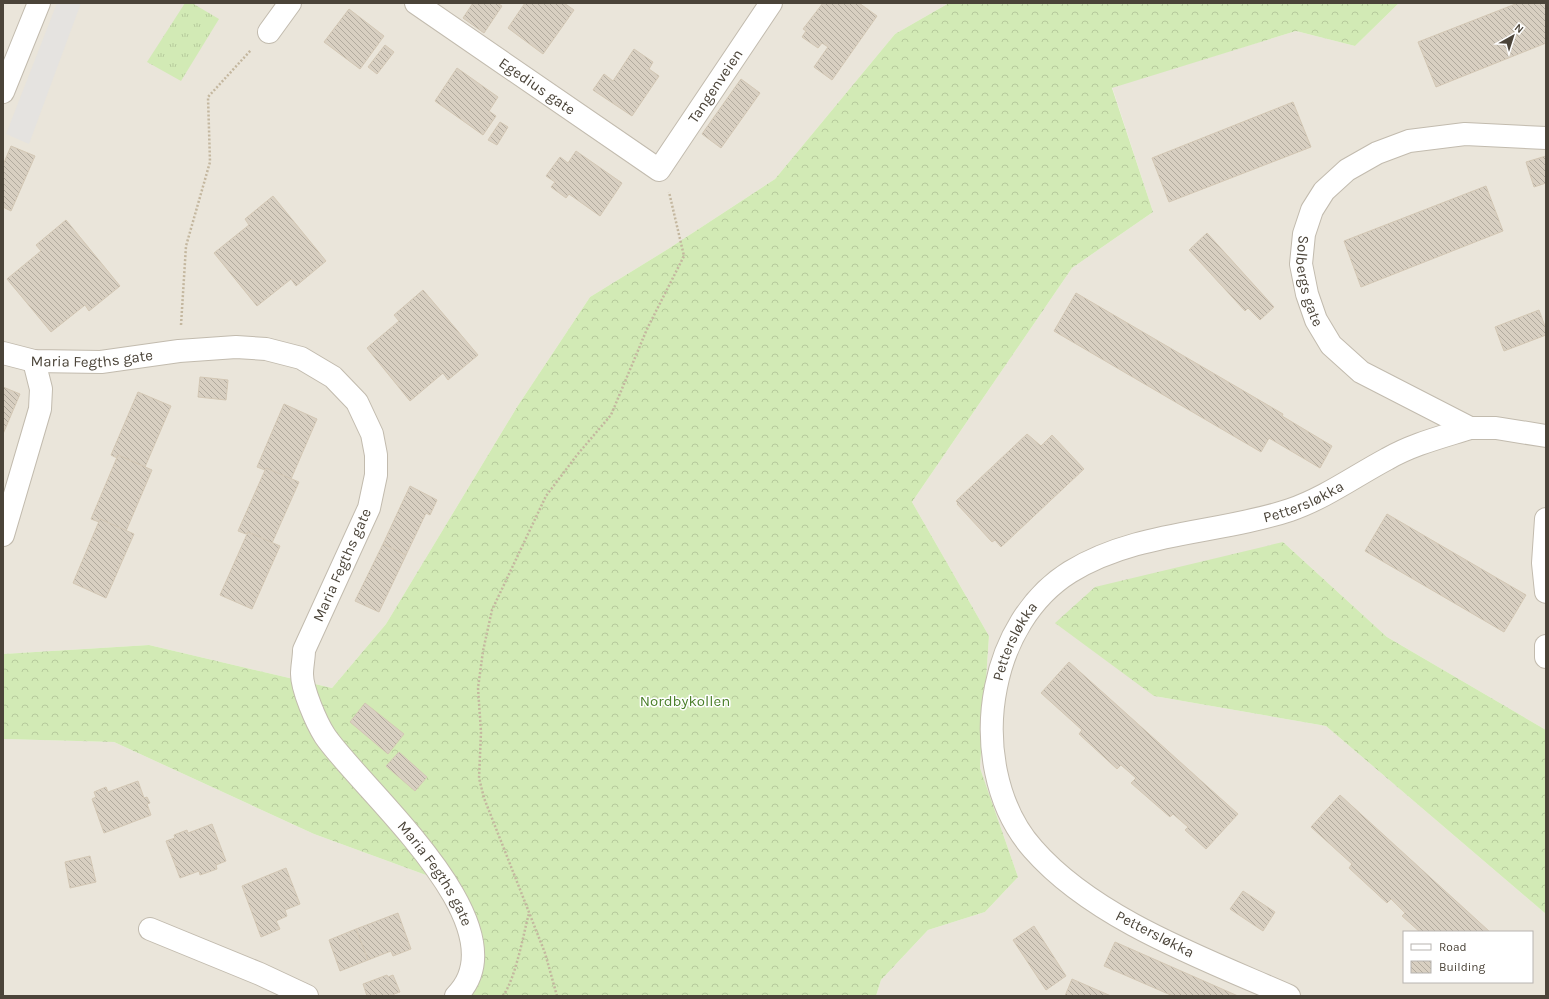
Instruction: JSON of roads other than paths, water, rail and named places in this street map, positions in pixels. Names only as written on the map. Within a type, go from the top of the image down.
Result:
[{"type":"street","points":[[3,92],[39,3]]},
{"type":"street","points":[[269,32],[290,3]]},
{"type":"street","name":"Egedius gate","points":[[416,3],[659,170]]},
{"type":"street","name":"Tangenveien","points":[[659,170],[771,3]]},
{"type":"street","name":"Solbergs gate","points":[[1546,138],[1465,134],[1409,141],[1377,153],[1347,170],[1324,191],[1312,210],[1304,234],[1301,264],[1306,294],[1316,320],[1331,345],[1361,372],[1470,428],[1496,428],[1546,436]]},
{"type":"street","name":"Maria Fegths gate","points":[[3,353],[34,361],[101,362],[179,351],[236,347],[266,349],[302,358],[333,378],[358,402],[372,434],[376,455],[376,475],[369,508],[304,650],[302,675],[311,707],[325,735],[344,761],[402,823],[446,882],[460,908],[472,939],[473,963],[467,981],[456,996]]},
{"type":"street","points":[[3,535],[40,409],[41,389],[34,361]]},
{"type":"street","name":"Pettersløkka","points":[[1289,996],[1175,945],[1115,914],[1056,872],[1031,848],[1011,815],[998,783],[992,749],[992,708],[1001,664],[1016,630],[1038,599],[1068,573],[1098,556],[1141,542],[1241,522],[1290,510],[1308,503],[1383,461],[1417,444],[1470,428]]},
{"type":"street","points":[[1546,519],[1543,563],[1546,592]]},
{"type":"street","points":[[1546,646],[1546,657]]},
{"type":"street","points":[[150,929],[260,974],[307,996]]},
{"type":"park label","name":"Nordbykollen","points":[[685,701]]}]
